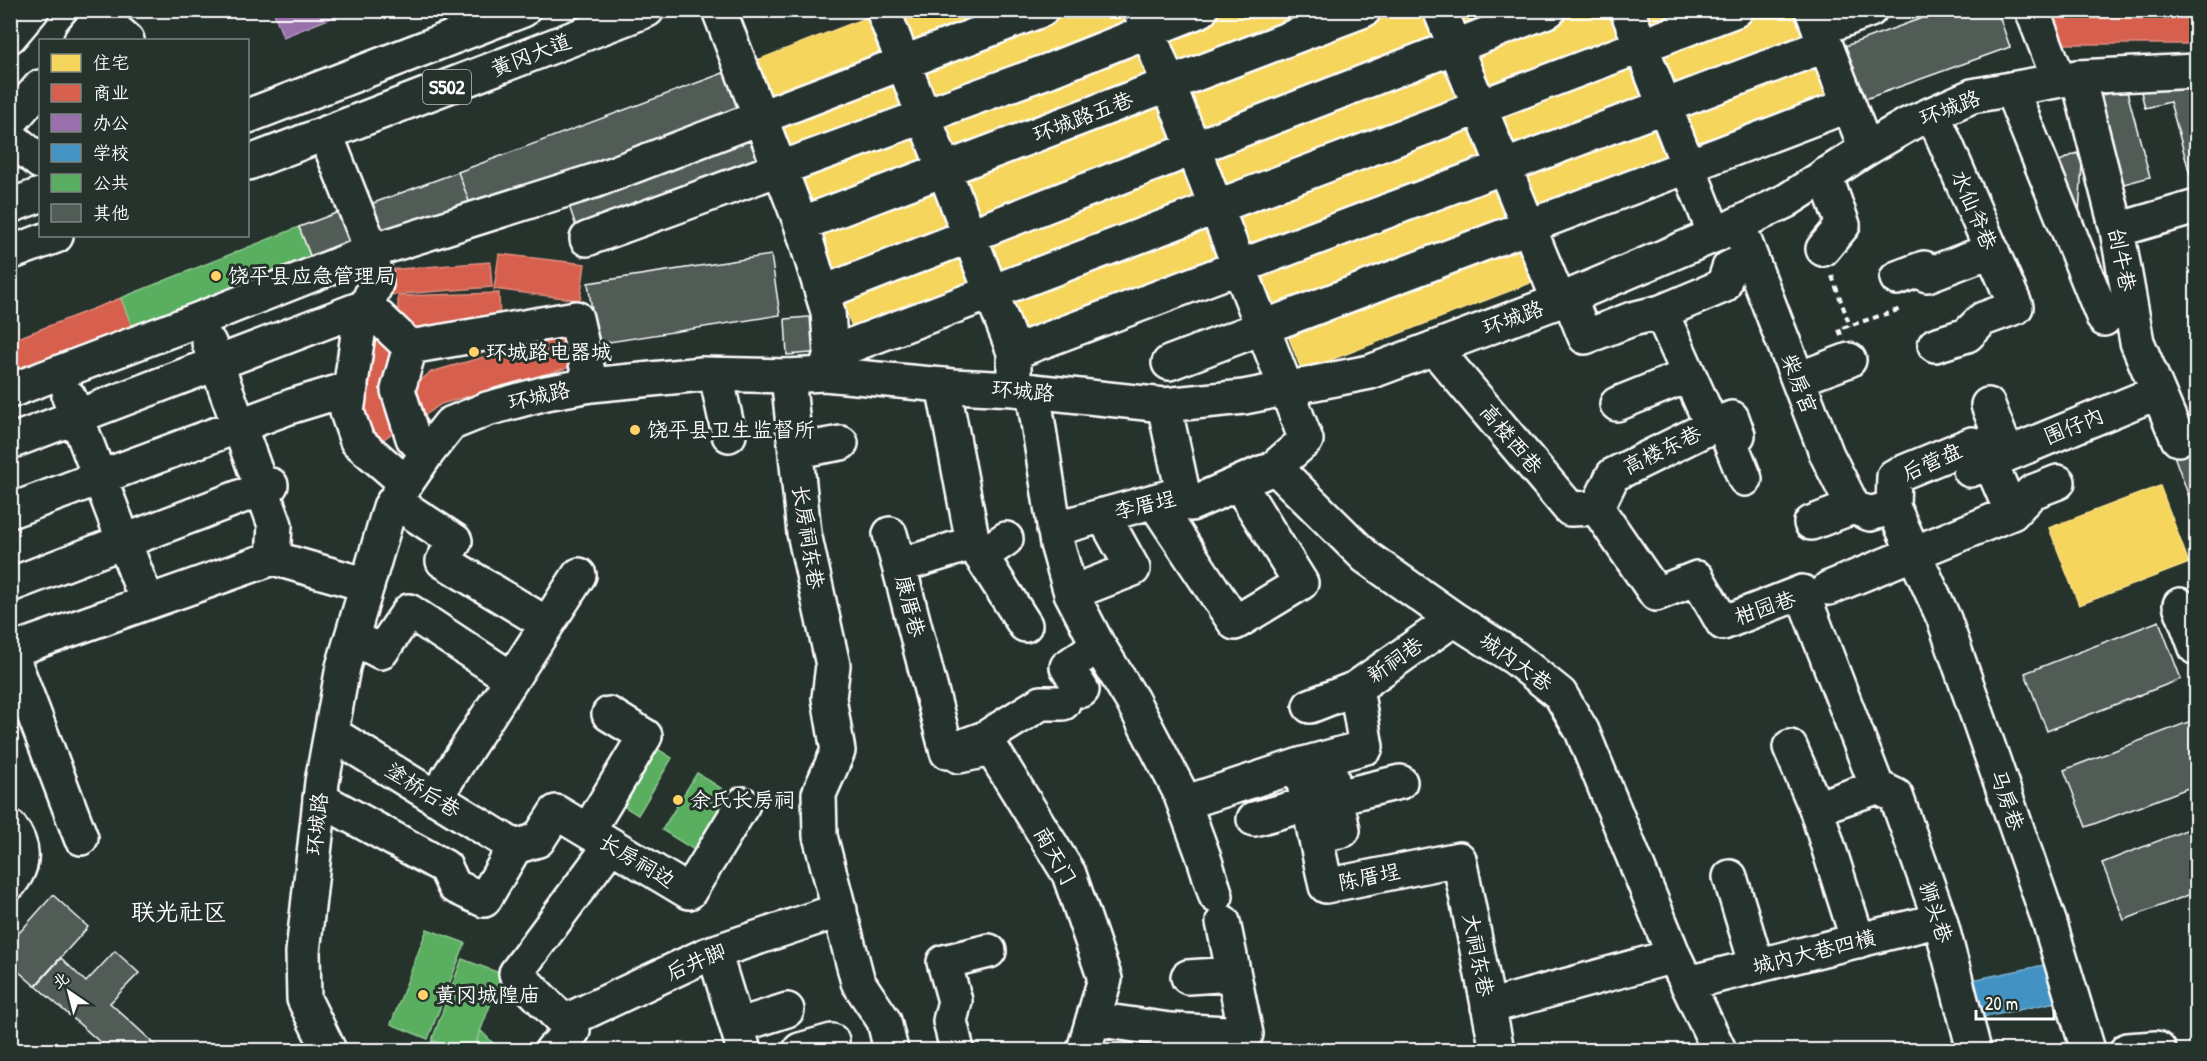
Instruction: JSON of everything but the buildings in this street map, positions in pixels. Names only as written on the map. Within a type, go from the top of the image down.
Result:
[{"type":"main road","points":[[10,36],[32,10]]},
{"type":"main road","name":"黄冈大道","points":[[249,163],[647,10]]},
{"type":"main road","points":[[719,10],[801,224],[828,312],[827,364],[1736,10]]},
{"type":"main road","points":[[883,10],[1014,352],[1054,529],[1071,593],[1098,645],[1132,700],[1184,802],[1220,909],[1246,1034],[1170,1030],[1093,1019]]},
{"type":"main road","points":[[10,391],[200,320],[372,252],[594,181],[1041,10]]},
{"type":"main road","points":[[1140,10],[1287,387]]},
{"type":"main road","points":[[587,239],[1050,70],[1201,10]]},
{"type":"main road","name":"环城路五巷","points":[[801,224],[1364,10]]},
{"type":"main road","points":[[1440,10],[1564,299],[1586,338],[1632,319],[1661,312],[1723,286],[1730,268],[1751,258]]},
{"type":"main road","points":[[822,293],[1549,10]]},
{"type":"main road","name":"柴房宫","points":[[1627,10],[1726,230],[1751,258],[1827,455],[1853,507]]},
{"type":"main road","points":[[1014,352],[1819,28],[1870,10]]},
{"type":"main road","name":"刣牛巷","points":[[2032,10],[2069,79],[2117,230],[2137,342],[2178,439]]},
{"type":"main road","points":[[95,20],[125,39]]},
{"type":"main road","name":"S502","points":[[249,116],[510,20]]},
{"type":"main road","points":[[1819,28],[1866,148]]},
{"type":"main road","name":"环城路","points":[[329,1050],[304,999],[303,952],[320,799],[343,667],[390,507],[450,424],[478,413],[546,393],[591,385],[716,375],[788,376],[827,364],[943,385],[1023,390],[1164,405],[1244,397],[1370,372],[1564,299],[1726,230],[1786,201],[1866,148],[1909,124],[1972,96],[2069,79],[2196,71]]},
{"type":"main road","points":[[10,122],[39,88]]},
{"type":"main road","name":"刣牛巷","points":[[2011,89],[2104,319]]},
{"type":"main road","points":[[1169,363],[1849,105]]},
{"type":"main road","name":"水仙爷巷","points":[[1933,114],[2016,307],[1983,319],[1967,335],[1935,345]]},
{"type":"main road","points":[[10,137],[39,161]]},
{"type":"main road","points":[[332,150],[372,252],[376,284],[360,320],[347,412],[357,441],[400,492],[455,542],[443,561],[547,624]]},
{"type":"main road","points":[[1826,175],[1843,225],[1827,260]]},
{"type":"main road","points":[[10,206],[39,195]]},
{"type":"main road","points":[[2117,230],[2196,207]]},
{"type":"main road","points":[[10,253],[53,237]]},
{"type":"main road","points":[[1902,292],[1924,268],[1927,275],[1992,250]]},
{"type":"main road","points":[[367,306],[410,347]]},
{"type":"main road","points":[[10,442],[367,306]]},
{"type":"main road","name":"高楼东巷","points":[[1661,312],[1712,426]]},
{"type":"main road","points":[[410,347],[576,318],[591,385]]},
{"type":"main road","points":[[200,320],[275,525],[273,558]]},
{"type":"main road","points":[[410,347],[398,390],[413,438],[427,453]]},
{"type":"main road","name":"高楼西巷","points":[[1434,348],[1570,509],[1597,508]]},
{"type":"main road","points":[[1798,380],[1846,352]]},
{"type":"main road","points":[[59,372],[147,602]]},
{"type":"main road","points":[[716,375],[729,435]]},
{"type":"main road","points":[[1617,404],[1689,375]]},
{"type":"main road","name":"长房祠东巷","points":[[788,376],[804,533],[833,665],[829,698],[838,751],[819,794],[820,836],[840,910]]},
{"type":"main road","points":[[943,385],[987,546],[1025,624]]},
{"type":"main road","name":"城内大巷","points":[[1287,387],[1306,440],[1275,467],[1366,557],[1454,619],[1515,658],[1560,694],[1591,750],[1681,970],[1719,1050]]},
{"type":"main road","points":[[10,511],[292,406],[351,388]]},
{"type":"main road","name":"围仔内","points":[[1989,462],[2158,392]]},
{"type":"main road","points":[[1164,405],[1168,497]]},
{"type":"main road","points":[[1988,405],[1989,462],[2012,513]]},
{"type":"main road","name":"高楼东巷","points":[[1597,508],[1613,475],[1732,418],[1738,435],[1730,439],[1745,479]]},
{"type":"main road","points":[[796,452],[841,443]]},
{"type":"main road","name":"后营盘","points":[[1914,554],[1893,507],[1894,476],[1972,444],[1989,462]]},
{"type":"main road","points":[[1828,588],[2012,513],[2032,492],[2058,482]]},
{"type":"main road","points":[[10,585],[271,485]]},
{"type":"main road","name":"李厝埕","points":[[1054,529],[1168,497],[1191,504],[1256,485],[1301,583],[1235,623],[1168,497]]},
{"type":"main road","points":[[1811,524],[1853,507]]},
{"type":"main road","name":"后营盘","points":[[1853,507],[1870,514],[1893,507]]},
{"type":"main road","name":"柑园巷","points":[[1597,508],[1656,594],[1697,578],[1723,623],[1802,592],[1877,787]]},
{"type":"main road","points":[[1071,593],[1133,569],[1103,515]]},
{"type":"main road","points":[[890,534],[899,566]]},
{"type":"main road","name":"康厝巷","points":[[947,752],[899,566],[987,546]]},
{"type":"main road","name":"马房巷","points":[[1914,554],[1948,630],[2050,924],[2088,1050]]},
{"type":"main road","points":[[81,838],[10,651],[273,558],[367,585]]},
{"type":"main road","points":[[435,798],[579,576]]},
{"type":"main road","points":[[2180,605],[2196,648]]},
{"type":"main road","points":[[352,637],[381,652],[409,611],[512,679]]},
{"type":"main road","name":"新祠巷","points":[[1314,761],[1366,747],[1356,688],[1454,619]]},
{"type":"main road","points":[[947,752],[985,738],[1041,703],[1073,696],[1067,667],[1098,645]]},
{"type":"main road","points":[[1310,706],[1356,688]]},
{"type":"main road","name":"长房祠边","points":[[599,838],[645,736],[609,714]]},
{"type":"main road","name":"塗桥后巷","points":[[331,733],[515,847]]},
{"type":"main road","points":[[1790,747],[1816,808],[1858,941]]},
{"type":"main road","name":"南天门","points":[[947,752],[949,759],[992,749],[1069,874],[1105,979],[1084,1050]]},
{"type":"main road","points":[[1184,802],[1314,761]]},
{"type":"main road","name":"陈厝埕","points":[[1314,761],[1322,800],[1315,836],[1326,886],[1459,859]]},
{"type":"main road","points":[[1254,819],[1400,782]]},
{"type":"main road","points":[[1816,808],[1877,787]]},
{"type":"main road","name":"狮头巷","points":[[1877,787],[1896,796],[1940,920],[1974,1050]]},
{"type":"main road","points":[[320,799],[445,867],[454,886],[484,900],[515,847]]},
{"type":"main road","name":"长房祠边","points":[[515,847],[538,840],[556,812],[689,892],[743,804]]},
{"type":"main road","points":[[10,827],[22,845],[21,863],[16,876],[10,883]]},
{"type":"main road","name":"后井脚","points":[[599,838],[516,973],[558,1036],[714,952],[840,910]]},
{"type":"main road","name":"大祠东巷","points":[[1459,859],[1497,1050]]},
{"type":"main road","points":[[1730,877],[1757,966]]},
{"type":"main road","points":[[840,910],[858,982],[884,1021],[891,1050]]},
{"type":"main road","name":"城内大巷四横","points":[[1488,1007],[1681,970],[1757,966],[1940,920]]},
{"type":"main road","points":[[957,1050],[950,1021],[955,1001],[944,962],[989,951]]},
{"type":"main road","points":[[714,952],[740,1038],[787,1010]]},
{"type":"main road","points":[[1188,977],[1233,974]]},
{"type":"main road","points":[[800,1050],[832,1041]]},
{"type":"main road","points":[[2127,1050],[2156,1048],[2159,1050]]},
{"type":"path","points":[[1827,260],[1850,326]]},
{"type":"path","points":[[1846,352],[1839,329],[1850,326],[1902,292]]},
{"type":"place","name":"饶平县应急管理局","points":[[216,276]]},
{"type":"place","name":"环城路电器城","points":[[474,352]]},
{"type":"place","name":"饶平县卫生监督所","points":[[635,430]]},
{"type":"place","name":"余氏长房祠","points":[[678,800]]},
{"type":"place","name":"黄冈城隍庙","points":[[423,995]]},
{"type":"district","name":"联光社区","points":[[179,912]]}]
